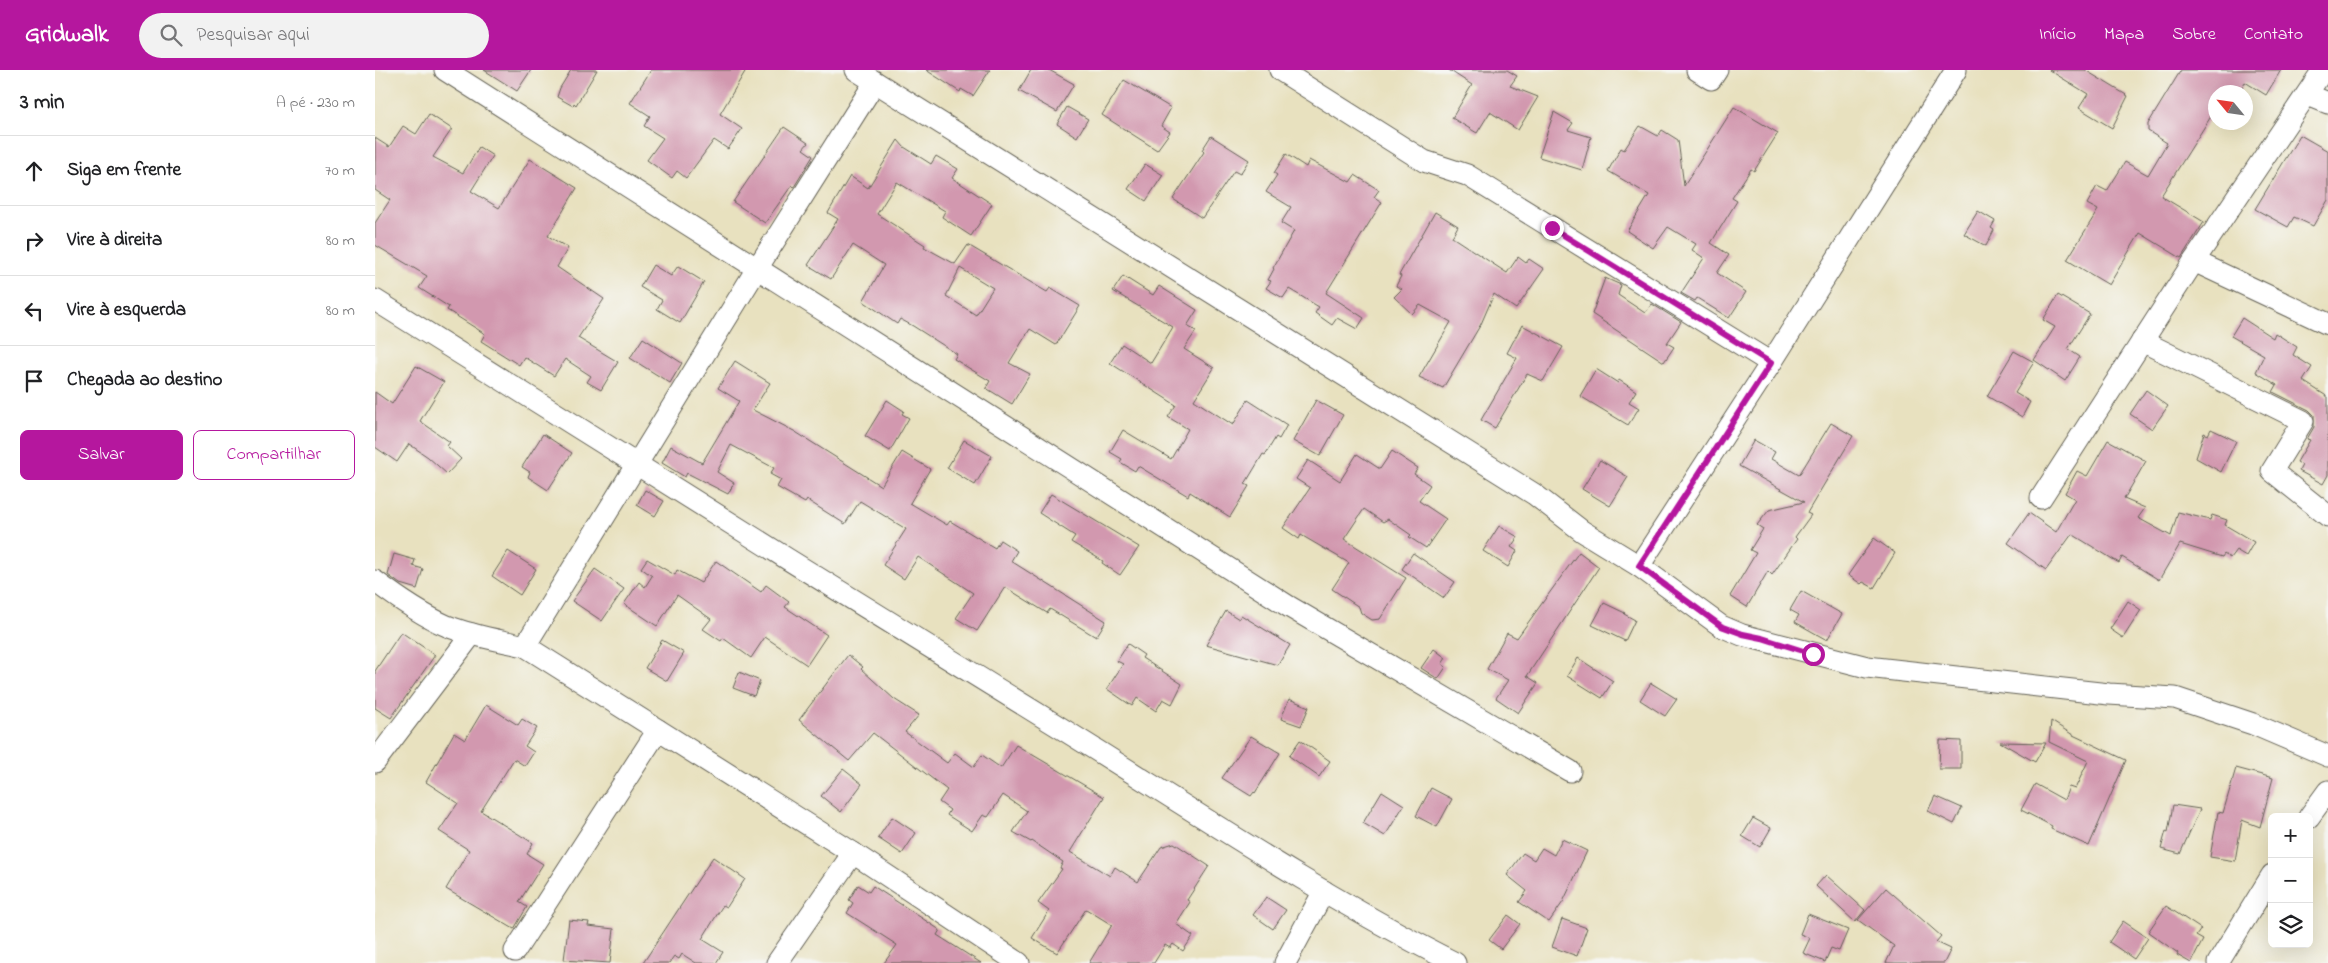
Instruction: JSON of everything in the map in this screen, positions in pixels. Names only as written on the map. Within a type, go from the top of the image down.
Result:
[{"type":"street","points":[[445,70],[1288,606],[1570,771]]},
{"type":"street","points":[[856,70],[1534,494],[1582,531],[1639,566],[1721,626],[1813,654],[1867,667],[2109,694],[2175,698],[2253,724],[2328,756]]},
{"type":"street","points":[[1697,70],[1711,79],[1717,70]]},
{"type":"street","points":[[1639,566],[1771,363],[1956,70]]},
{"type":"street","points":[[2041,498],[2193,261],[2308,95],[2323,70]]},
{"type":"street","points":[[1290,73],[1424,161],[1467,175],[1771,363]]},
{"type":"street","points":[[525,646],[757,267],[875,82]]},
{"type":"street","points":[[2308,95],[2328,103]]},
{"type":"street","points":[[2193,261],[2261,295],[2328,324]]},
{"type":"street","points":[[375,300],[635,465],[1324,890],[1409,940],[1455,963]]},
{"type":"street","points":[[2141,341],[2303,421],[2272,470],[2328,516]]},
{"type":"street","points":[[375,581],[394,595],[445,625],[472,634],[525,646],[853,853],[1019,963]]},
{"type":"street","points":[[375,762],[472,634]]},
{"type":"street","points":[[515,951],[658,730]]},
{"type":"street","points":[[2312,813],[2328,791]]},
{"type":"street","points":[[777,963],[853,853]]},
{"type":"street","points":[[2218,963],[2268,882]]},
{"type":"street","points":[[1285,963],[1324,890]]},
{"type":"building","points":[[484,70],[531,70],[517,91]]},
{"type":"building","points":[[571,70],[597,70],[576,105],[574,103],[573,106],[557,97]]},
{"type":"building","points":[[651,70],[746,70],[720,114],[742,129],[728,149],[714,140],[686,178],[677,171],[672,178],[647,160],[663,138],[644,126],[650,116],[630,103]]},
{"type":"building","points":[[926,70],[990,70],[973,96],[961,89],[960,92]]},
{"type":"building","points":[[1031,70],[1049,70],[1074,84],[1057,112],[1019,91]]},
{"type":"building","points":[[1449,70],[1507,70],[1517,76],[1510,86],[1538,97],[1518,130],[1490,112],[1477,133],[1452,118],[1472,85]]},
{"type":"building","points":[[2049,70],[2085,70],[2128,96],[2112,128],[2079,108],[2088,94]]},
{"type":"building","points":[[2181,70],[2281,70],[2266,95],[2253,87],[2253,85],[2245,82],[2243,85],[2208,85],[2208,121],[2161,196],[2204,222],[2181,258],[2140,233],[2109,285],[2067,260],[2098,210],[2087,204],[2097,186],[2107,191],[2125,162],[2148,175],[2167,143],[2148,131],[2148,124]]},
{"type":"building","points":[[1124,80],[1171,108],[1161,126],[1170,132],[1157,150],[1102,115]]},
{"type":"building","points":[[1067,107],[1088,119],[1077,137],[1057,124]]},
{"type":"building","points":[[1734,107],[1778,133],[1754,171],[1751,169],[1732,198],[1737,201],[1711,243],[1729,255],[1717,273],[1746,292],[1729,318],[1697,298],[1695,301],[1681,293],[1704,258],[1692,250],[1696,244],[1668,227],[1653,248],[1627,231],[1649,195],[1608,171],[1621,148],[1624,150],[1640,126],[1658,136],[1662,130],[1678,140],[1684,186]]},
{"type":"building","points":[[1554,112],[1573,123],[1568,130],[1591,137],[1582,170],[1539,157]]},
{"type":"building","points":[[429,114],[452,129],[433,157],[463,173],[479,147],[493,156],[471,191],[499,208],[530,159],[577,188],[548,236],[568,248],[557,267],[604,299],[578,338],[618,362],[601,390],[587,382],[591,376],[565,359],[554,376],[524,357],[519,365],[481,341],[485,334],[447,310],[449,307],[419,288],[427,276],[375,245],[375,223],[390,200],[375,190],[375,138],[389,147],[403,126],[416,134]]},
{"type":"building","points":[[784,127],[808,143],[803,149],[813,156],[794,187],[792,185],[765,223],[733,202]]},
{"type":"building","points":[[2300,135],[2328,151],[2328,200],[2313,226],[2294,217],[2288,227],[2255,209]]},
{"type":"building","points":[[1211,136],[1249,160],[1240,174],[1234,171],[1202,218],[1173,199],[1204,152],[1202,150]]},
{"type":"building","points":[[898,140],[904,147],[931,164],[936,156],[958,169],[952,178],[992,204],[971,236],[942,217],[945,211],[897,182],[877,214],[925,245],[924,247],[955,264],[968,245],[1047,292],[1050,288],[1080,306],[1056,345],[1030,329],[1009,363],[1030,374],[1012,404],[986,388],[990,381],[954,359],[957,354],[900,319],[897,324],[863,301],[884,265],[853,245],[831,279],[808,265],[838,219],[828,213],[850,176],[868,188]],"holes":[[[960,268],[993,288],[976,315],[946,296]]]},
{"type":"building","points":[[1286,154],[1306,167],[1309,160],[1350,182],[1355,175],[1379,190],[1374,197],[1382,202],[1326,293],[1364,318],[1357,329],[1337,318],[1332,325],[1315,313],[1319,307],[1289,289],[1283,298],[1266,288],[1271,281],[1268,280],[1273,268],[1294,231],[1281,223],[1291,207],[1266,192],[1277,175],[1274,173]]},
{"type":"building","points":[[1145,164],[1163,175],[1146,201],[1128,189]]},
{"type":"building","points":[[1978,211],[1995,221],[1991,228],[1994,230],[1986,246],[1964,234]]},
{"type":"building","points":[[1435,212],[1458,226],[1452,237],[1507,273],[1518,257],[1526,263],[1529,259],[1544,269],[1516,309],[1494,294],[1481,324],[1443,388],[1419,377],[1451,322],[1420,305],[1412,314],[1394,297],[1402,289],[1396,286],[1401,276],[1399,275]]},
{"type":"building","points":[[653,265],[671,276],[678,266],[704,282],[680,323],[657,309],[662,300],[640,287]]},
{"type":"building","points":[[1123,276],[1153,295],[1159,286],[1197,310],[1187,326],[1196,331],[1184,349],[1214,368],[1194,400],[1233,425],[1248,400],[1287,425],[1279,439],[1276,437],[1265,455],[1263,454],[1245,484],[1249,486],[1230,517],[1190,492],[1188,496],[1138,466],[1135,471],[1120,462],[1122,459],[1110,452],[1123,430],[1171,459],[1188,429],[1168,417],[1176,405],[1110,363],[1122,344],[1151,363],[1173,327],[1113,291]]},
{"type":"building","points":[[1605,278],[1621,285],[1618,295],[1645,313],[1652,304],[1681,322],[1667,343],[1674,347],[1664,362],[1592,314]]},
{"type":"building","points":[[2058,295],[2090,314],[2068,349],[2080,357],[2065,381],[2034,360],[2055,327],[2043,320]]},
{"type":"building","points":[[2242,318],[2273,338],[2275,333],[2297,347],[2293,355],[2312,367],[2303,381],[2328,397],[2328,475],[2323,484],[2299,471],[2302,465],[2297,462],[2310,440],[2307,439],[2314,427],[2314,415],[2309,410],[2273,392],[2277,385],[2256,372],[2264,355],[2231,336]]},
{"type":"building","points":[[1522,325],[1563,347],[1543,381],[1527,374],[1495,428],[1481,420],[1517,358],[1507,353]]},
{"type":"building","points":[[643,338],[682,363],[670,383],[630,358]]},
{"type":"building","points":[[2014,351],[2034,362],[2015,393],[2030,402],[2022,417],[1987,396]]},
{"type":"building","points":[[735,361],[770,383],[753,410],[794,431],[881,486],[902,452],[930,469],[910,503],[947,525],[950,521],[995,548],[1000,540],[1017,551],[1011,561],[1106,621],[1096,637],[1050,609],[1047,613],[1005,587],[977,631],[956,618],[973,593],[918,557],[904,579],[883,565],[906,529],[860,501],[845,524],[807,500],[805,503],[777,487],[781,480],[770,474],[774,468],[731,445],[717,472],[734,483],[728,494],[687,473],[685,477],[662,463],[671,446],[702,463],[739,401],[718,388]]},
{"type":"building","points":[[416,366],[444,382],[420,421],[450,442],[447,446],[461,459],[447,474],[428,457],[409,444],[397,462],[375,447],[375,392],[392,404]]},
{"type":"building","points":[[1596,369],[1618,383],[1619,380],[1636,391],[1629,402],[1639,408],[1628,425],[1580,396]]},
{"type":"building","points":[[2146,390],[2168,406],[2152,429],[2130,414]]},
{"type":"building","points":[[887,400],[904,411],[902,414],[909,418],[890,451],[865,436]]},
{"type":"building","points":[[1316,400],[1343,415],[1320,456],[1293,441]]},
{"type":"building","points":[[1831,423],[1853,436],[1807,513],[1811,515],[1795,537],[1797,539],[1772,575],[1768,571],[1747,607],[1730,596],[1756,553],[1750,550],[1763,529],[1757,525],[1769,510],[1804,502],[1739,466],[1754,440],[1775,452],[1771,459],[1799,475]]},
{"type":"building","points":[[2211,429],[2236,441],[2221,472],[2196,458],[2204,433],[2208,435]]},
{"type":"building","points":[[543,434],[572,453],[548,490],[528,477],[530,472],[522,467]]},
{"type":"building","points":[[964,440],[992,456],[975,485],[947,468]]},
{"type":"building","points":[[2108,440],[2146,461],[2124,499],[2145,508],[2138,518],[2171,536],[2178,512],[2210,520],[2212,515],[2227,520],[2225,525],[2254,542],[2246,556],[2236,550],[2230,558],[2224,554],[2222,557],[2180,544],[2159,580],[2122,557],[2119,563],[2072,534],[2046,570],[2008,543],[2029,513],[2056,532],[2075,499],[2065,493],[2077,471],[2087,476]]},
{"type":"building","points":[[1392,451],[1418,468],[1414,474],[1430,485],[1419,501],[1446,519],[1426,548],[1409,537],[1411,535],[1388,519],[1383,522],[1364,509],[1344,539],[1406,578],[1380,619],[1372,620],[1361,613],[1359,607],[1332,589],[1349,563],[1301,535],[1299,539],[1283,528],[1310,488],[1296,479],[1308,460],[1340,481],[1357,454],[1380,469]]},
{"type":"building","points":[[1600,460],[1628,477],[1610,506],[1582,489]]},
{"type":"building","points":[[645,490],[664,501],[655,516],[637,505]]},
{"type":"building","points":[[1051,494],[1139,547],[1120,575],[1102,563],[1103,561],[1071,542],[1075,536],[1039,513]]},
{"type":"building","points":[[1499,526],[1518,537],[1511,547],[1517,551],[1508,567],[1483,551]]},
{"type":"building","points":[[1874,538],[1895,553],[1874,588],[1863,582],[1861,584],[1848,575]]},
{"type":"building","points":[[508,551],[536,569],[520,595],[492,576]]},
{"type":"building","points":[[1579,552],[1599,567],[1527,676],[1538,683],[1518,713],[1496,698],[1508,680],[1487,669],[1507,633],[1517,638]]},
{"type":"building","points":[[1413,553],[1455,582],[1444,598],[1402,569]]},
{"type":"building","points":[[394,554],[415,560],[413,566],[423,569],[417,589],[400,584],[388,575]]},
{"type":"building","points":[[647,559],[675,575],[677,570],[701,583],[716,561],[761,592],[766,585],[789,602],[785,607],[827,635],[807,665],[765,637],[751,658],[723,638],[721,641],[703,629],[711,619],[677,595],[657,626],[624,604],[639,582],[645,587],[652,576],[641,568]]},
{"type":"building","points":[[595,569],[624,589],[602,621],[572,601]]},
{"type":"building","points":[[1801,591],[1842,614],[1827,640],[1795,622],[1799,615],[1790,610]]},
{"type":"building","points":[[2128,601],[2141,610],[2123,638],[2110,629]]},
{"type":"building","points":[[1604,603],[1635,620],[1625,641],[1592,625]]},
{"type":"building","points":[[1226,611],[1239,619],[1241,615],[1290,645],[1278,665],[1206,645]]},
{"type":"building","points":[[401,632],[435,655],[391,718],[375,708],[375,671]]},
{"type":"building","points":[[662,640],[684,653],[667,681],[645,668]]},
{"type":"building","points":[[1128,644],[1144,655],[1142,658],[1182,684],[1172,704],[1163,699],[1156,711],[1137,698],[1132,706],[1107,689],[1123,664],[1117,661]]},
{"type":"building","points":[[1434,649],[1446,658],[1442,664],[1446,667],[1438,679],[1421,668]]},
{"type":"building","points":[[848,655],[863,667],[861,669],[894,699],[919,715],[905,732],[947,763],[955,753],[974,767],[982,755],[1001,768],[1016,745],[1104,797],[1070,852],[1110,876],[1115,867],[1138,882],[1161,847],[1174,843],[1209,866],[1187,900],[1190,902],[1176,924],[1193,936],[1183,951],[1173,944],[1170,948],[1165,945],[1154,963],[1089,963],[1112,925],[1086,909],[1057,953],[1032,938],[1049,911],[1038,903],[1062,869],[1060,868],[1063,862],[1032,841],[1013,832],[1027,811],[1003,795],[988,817],[983,815],[972,831],[947,815],[950,810],[939,802],[947,790],[873,733],[849,761],[799,720]]},
{"type":"building","points":[[1578,658],[1613,681],[1602,698],[1567,676]]},
{"type":"building","points":[[739,672],[760,681],[754,696],[733,688]]},
{"type":"building","points":[[1651,683],[1677,699],[1665,716],[1640,700]]},
{"type":"building","points":[[1289,699],[1309,707],[1301,726],[1281,719]]},
{"type":"building","points":[[486,705],[518,725],[522,719],[537,728],[525,746],[534,752],[525,766],[514,759],[481,811],[533,843],[527,854],[543,864],[519,902],[527,907],[514,929],[446,889],[469,850],[439,831],[458,803],[426,782],[454,733],[465,740]]},
{"type":"building","points":[[2051,721],[2073,735],[2126,760],[2089,846],[2051,829],[2052,826],[2021,810],[2035,784],[2064,800],[2069,787],[2075,789],[2088,761],[2049,742]]},
{"type":"building","points":[[1251,736],[1280,753],[1255,793],[1251,796],[1222,778]]},
{"type":"building","points":[[1300,740],[1330,761],[1319,777],[1289,756]]},
{"type":"building","points":[[1940,740],[1961,741],[1961,769],[1939,769]]},
{"type":"building","points":[[2000,742],[2046,743],[2035,762]]},
{"type":"building","points":[[2236,768],[2273,778],[2260,827],[2242,820],[2235,861],[2210,857],[2218,812],[2223,813]]},
{"type":"building","points":[[843,769],[862,784],[841,812],[821,796]]},
{"type":"building","points":[[1431,788],[1452,799],[1437,827],[1416,816]]},
{"type":"building","points":[[1382,791],[1404,805],[1385,836],[1363,823]]},
{"type":"building","points":[[1935,796],[1962,808],[1954,824],[1928,811]]},
{"type":"building","points":[[2173,805],[2200,809],[2180,854],[2161,849],[2166,831],[2168,832]]},
{"type":"building","points":[[892,817],[916,833],[902,854],[878,838]]},
{"type":"building","points":[[1753,818],[1771,828],[1760,847],[1742,836]]},
{"type":"building","points":[[1562,839],[1587,851],[1563,902],[1549,922],[1519,902],[1527,891],[1507,875],[1523,853],[1534,860],[1542,848],[1554,855]]},
{"type":"building","points":[[713,857],[745,879],[727,907],[723,905],[702,939],[723,952],[716,963],[696,963],[682,954],[679,959],[674,956],[669,963],[643,963]]},
{"type":"building","points":[[1826,875],[1865,910],[1855,922],[1816,886]]},
{"type":"building","points":[[858,885],[869,892],[873,886],[940,930],[937,935],[981,963],[884,963],[897,945],[847,913],[853,903],[849,900]]},
{"type":"building","points":[[1886,888],[1941,936],[1936,942],[1951,949],[1944,963],[1886,963],[1894,946],[1858,920]]},
{"type":"building","points":[[1266,897],[1286,910],[1273,929],[1253,915]]},
{"type":"building","points":[[2166,906],[2201,929],[2196,936],[2203,940],[2191,963],[2177,955],[2178,953],[2148,932]]},
{"type":"building","points":[[1808,914],[1848,930],[1839,951],[1831,948],[1825,962],[1803,953],[1810,938],[1800,934]]},
{"type":"building","points":[[1508,915],[1520,924],[1501,949],[1489,940]]},
{"type":"building","points":[[1562,919],[1587,928],[1577,956],[1552,947]]},
{"type":"building","points":[[569,920],[589,922],[588,926],[614,929],[610,963],[564,960]]},
{"type":"building","points":[[2123,921],[2148,938],[2134,959],[2109,942]]},
{"type":"route","points":[[1552,228],[1771,363],[1639,566],[1721,626],[1813,654]]}]
